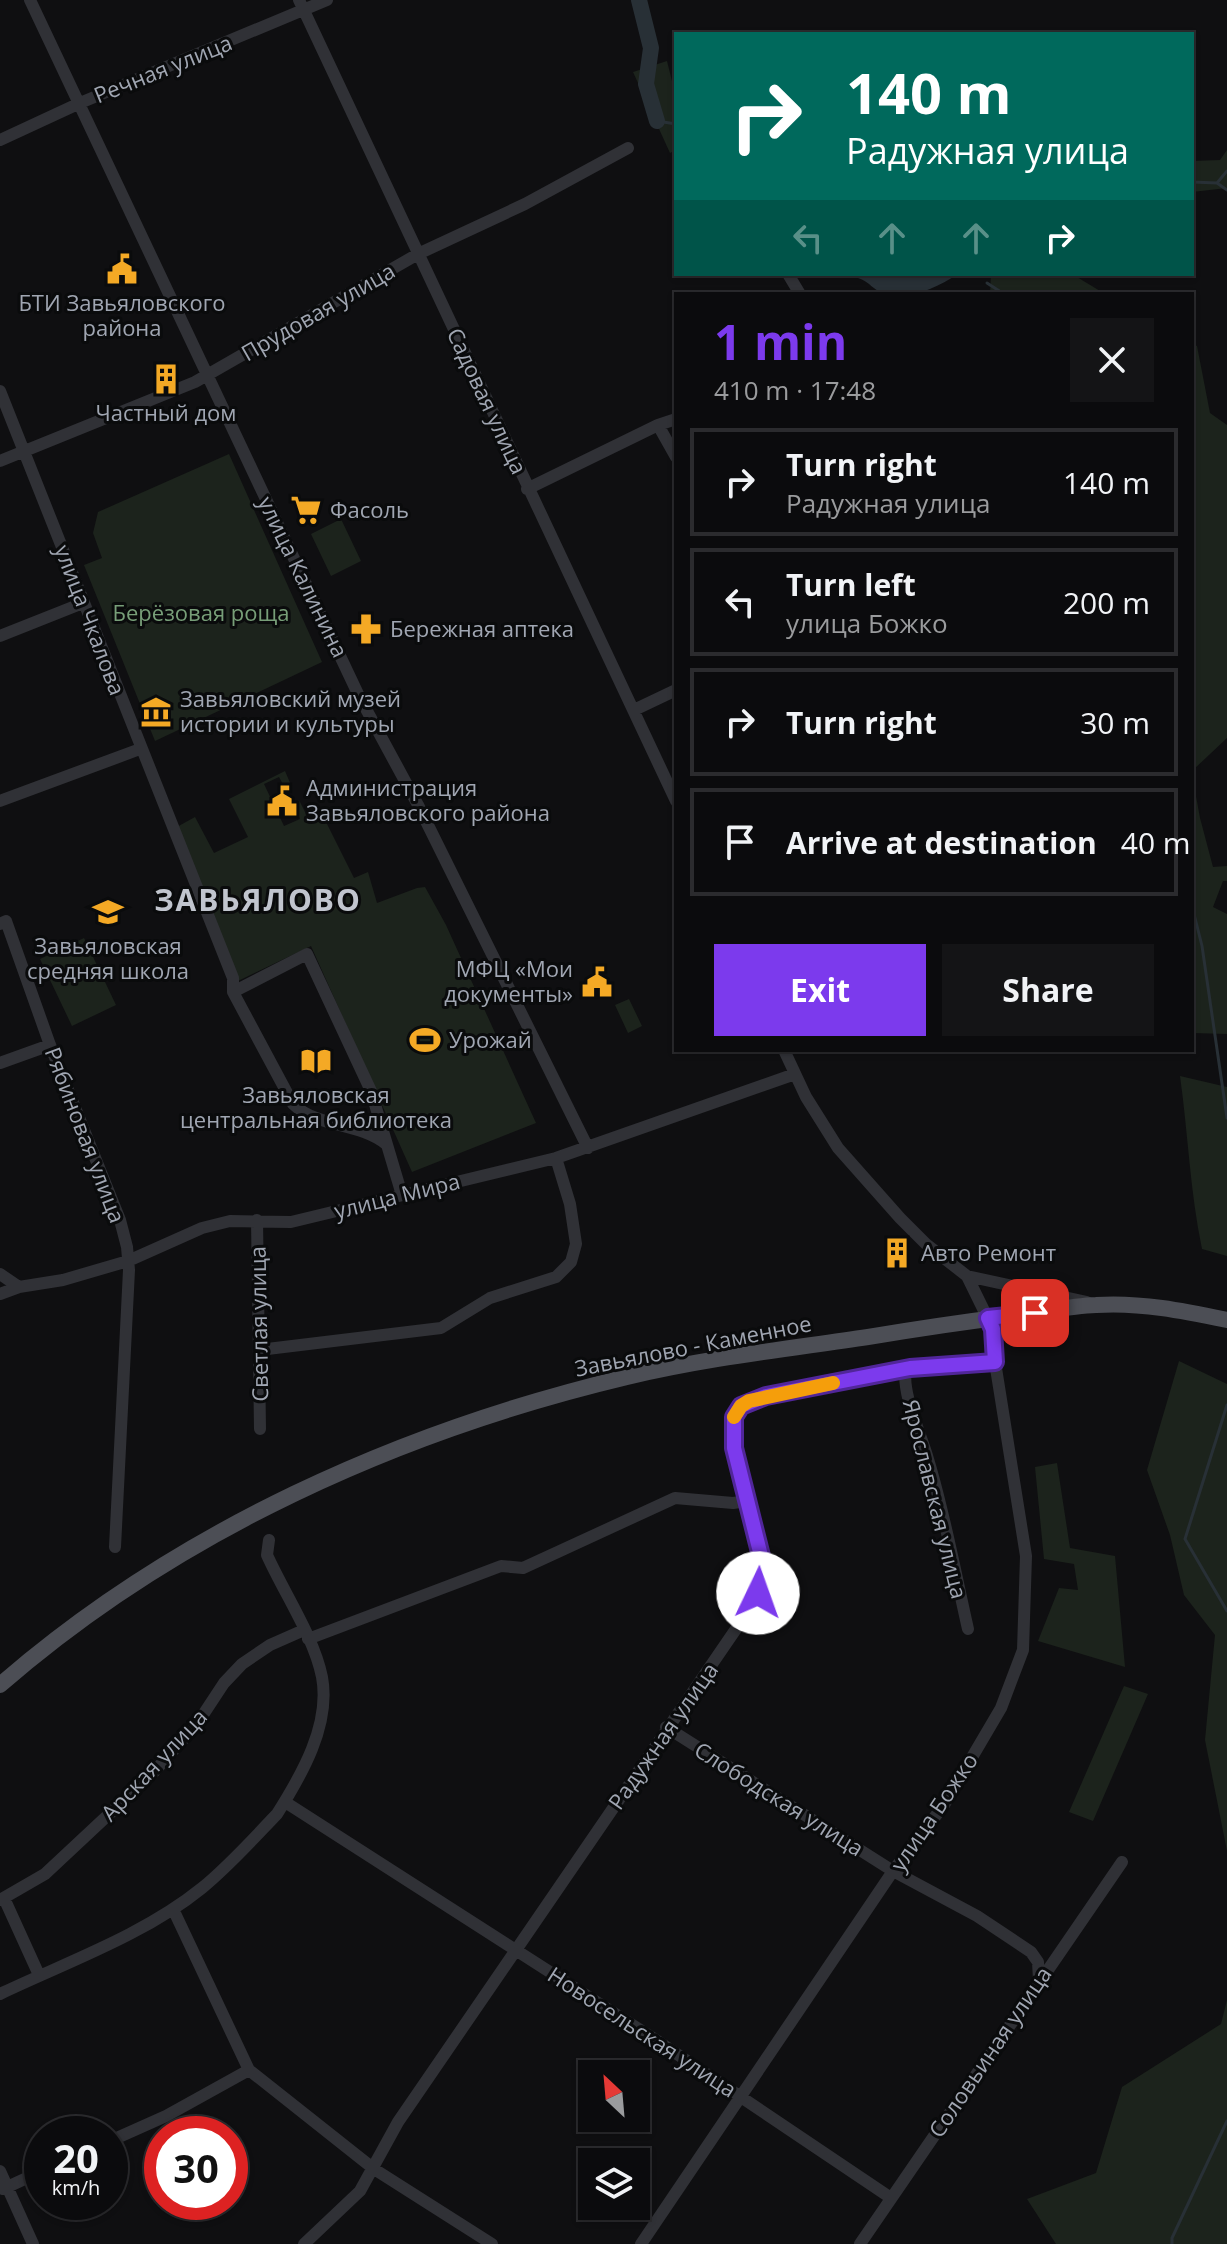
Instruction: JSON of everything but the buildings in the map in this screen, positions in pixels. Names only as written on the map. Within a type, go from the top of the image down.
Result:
[{"type":"main road","name":"Завьялово - Каменное","points":[[0,1685],[105,1604],[209,1539],[334,1475],[478,1418],[630,1376],[988,1318],[1098,1304],[1169,1309],[1227,1320]]},
{"type":"street","name":"улица Калинина","points":[[30,0],[359,696],[418,805],[588,1148]]},
{"type":"street","name":"Речная улица","points":[[0,140],[302,5],[327,0]]},
{"type":"street","name":"Садовая улица","points":[[302,5],[674,797]]},
{"type":"street","name":"Прудовая улица","points":[[0,461],[207,375],[418,254],[525,204],[628,148]]},
{"type":"street","name":"улица Чкалова","points":[[0,391],[233,978],[233,992],[293,1104],[309,1116],[358,1128],[386,1144]]},
{"type":"street","points":[[527,489],[674,420]]},
{"type":"street","points":[[658,425],[674,453]]},
{"type":"street","points":[[0,636],[83,603]]},
{"type":"street","points":[[634,710],[674,691]]},
{"type":"street","points":[[0,801],[140,749]]},
{"type":"street","name":"Рябиновая улица","points":[[3,922],[120,1220],[128,1261],[115,1547]]},
{"type":"street","points":[[233,992],[307,954],[371,1091],[402,1195]]},
{"type":"street","points":[[0,1063],[50,1045]]},
{"type":"street","points":[[785,1052],[820,1122],[861,1176],[926,1244],[967,1276],[1098,1304]]},
{"type":"street","name":"улица Мира","points":[[0,1294],[128,1261],[202,1228],[230,1221],[291,1222],[556,1158],[795,1074]]},
{"type":"street","points":[[259,1350],[441,1328],[490,1298],[556,1277],[571,1262],[576,1244],[570,1204],[556,1158]]},
{"type":"street","name":"Светлая улица","points":[[257,1220],[260,1429]]},
{"type":"street","points":[[0,1274],[19,1287]]},
{"type":"street","name":"улица Божко","points":[[641,2244],[893,1871],[944,1805],[1001,1708],[1023,1650],[1026,1556],[995,1362],[993,1329],[967,1276]]},
{"type":"street","name":"Радужная улица","points":[[304,2244],[360,2191],[398,2122],[517,1951],[666,1727],[713,1665],[758,1593],[761,1556],[733,1430],[734,1417],[741,1406],[766,1396],[906,1368],[995,1362]]},
{"type":"street","name":"Ярославская улица","points":[[906,1368],[908,1394],[932,1474],[968,1629]]},
{"type":"street","name":"Арская улица","points":[[2,1899],[45,1874],[153,1773],[197,1724],[224,1683],[242,1664],[270,1645],[501,1566],[523,1568],[664,1501],[675,1498],[733,1503],[747,1501]]},
{"type":"street","points":[[0,1994],[173,1909],[203,1887],[277,1814],[285,1802],[304,1767],[320,1723],[322,1674],[267,1555],[269,1540]]},
{"type":"street","name":"Слободская улица","points":[[666,1727],[893,1871],[977,1916],[1031,1952],[1038,1962],[1039,1980]]},
{"type":"street","name":"Новосельская улица","points":[[285,1802],[742,2097],[891,2198]]},
{"type":"street","name":"Соловьиная улица","points":[[860,2244],[1122,1862]]},
{"type":"street","points":[[2,1899],[39,1975]]},
{"type":"street","points":[[173,1909],[249,2070],[374,2169],[492,2244]]},
{"type":"street","points":[[128,2133],[166,2116],[249,2070]]},
{"type":"street","points":[[0,2171],[4,2189],[33,2244]]},
{"type":"street","points":[[4,2189],[24,2180]]},
{"type":"green space","points":[[667,61],[674,89],[674,151],[670,153],[633,72]]},
{"type":"green space","points":[[1227,150],[1227,188],[1194,192],[1194,161],[1220,160]]},
{"type":"green space","points":[[991,276],[1075,276],[1102,292],[990,292]]},
{"type":"green space","points":[[1194,345],[1197,346],[1210,413],[1227,425],[1227,738],[1194,769]]},
{"type":"green space","name":"Берёзовая роща","points":[[229,454],[322,662],[155,741],[84,565],[102,558],[93,533],[98,512]]},
{"type":"green space","points":[[341,519],[361,561],[331,576],[311,534]]},
{"type":"green space","name":"Урожай","points":[[285,771],[291,785],[285,788],[279,777],[264,784],[284,826],[300,819],[293,804],[299,800],[310,822],[323,816],[354,878],[368,872],[377,903],[425,887],[446,925],[536,1123],[412,1172],[311,946],[238,981],[175,828],[195,817],[214,853],[248,837],[229,799]]},
{"type":"green space","points":[[1194,785],[1213,867],[1227,866],[1227,881],[1223,881],[1213,907],[1227,914],[1227,1034],[1194,1033]]},
{"type":"green space","points":[[84,938],[116,1005],[72,1026],[40,959]]},
{"type":"green space","points":[[629,999],[642,1026],[628,1033],[615,1005]]},
{"type":"green space","points":[[1180,1076],[1227,1087],[1227,1256],[1202,1249]]},
{"type":"green space","points":[[1179,1361],[1227,1384],[1227,1851],[1205,1740],[1215,1635],[1184,1595],[1170,1535],[1147,1470]]},
{"type":"green space","points":[[1057,1463],[1070,1548],[1115,1556],[1125,1667],[1038,1641],[1059,1588],[1078,1590],[1074,1564],[1044,1559],[1035,1467]]},
{"type":"green space","points":[[1124,1686],[1148,1694],[1093,1821],[1069,1812]]},
{"type":"green space","points":[[1227,2000],[1227,2244],[1056,2244],[1027,2199],[1096,2173],[1122,2087],[1221,2024]]},
{"type":"shaded area","points":[[831,276],[955,276],[923,292],[880,292],[858,278]]},
{"type":"waterway","points":[[639,0],[651,48],[646,84],[657,121]]},
{"type":"waterway","points":[[657,121],[674,124]]},
{"type":"waterway","points":[[1217,183],[1227,171]]},
{"type":"waterway","points":[[1194,182],[1217,183],[1227,190]]},
{"type":"waterway","points":[[987,283],[1001,292]]},
{"type":"waterway","points":[[1194,914],[1202,946],[1227,1118]]},
{"type":"waterway","points":[[1227,1405],[1185,1539],[1227,1611]]},
{"type":"waterway","points":[[1172,2244],[1172,2238],[1227,2121]]},
{"type":"slow traffic","points":[[734,1417],[741,1406],[749,1401],[833,1383]]},
{"type":"place","name":"БТИ Завьяловского района","points":[[122,269]]},
{"type":"place","name":"Частный дом","points":[[166,379]]},
{"type":"place","name":"Фасоль","points":[[306,510]]},
{"type":"place","name":"Бережная аптека","points":[[366,629]]},
{"type":"place","name":"Завьяловский музей истории и культуры","points":[[156,712]]},
{"type":"place","name":"Администрация Завьяловского района","points":[[282,801]]},
{"type":"place","name":"Завьяловская средняя школа","points":[[108,912]]},
{"type":"place","name":"МФЦ «Мои документы»","points":[[597,982]]},
{"type":"place","name":"Урожай","points":[[425,1040]]},
{"type":"place","name":"Завьяловская центральная библиотека","points":[[316,1061]]},
{"type":"place","name":"Авто Ремонт","points":[[897,1253]]},
{"type":"district","name":"ЗАВЬЯЛОВО","points":[[258,901]]},
{"type":"route","points":[[758,1593],[761,1556],[734,1448],[734,1417],[741,1406],[766,1396],[910,1368],[995,1362],[993,1329],[988,1318],[1035,1313]]}]
